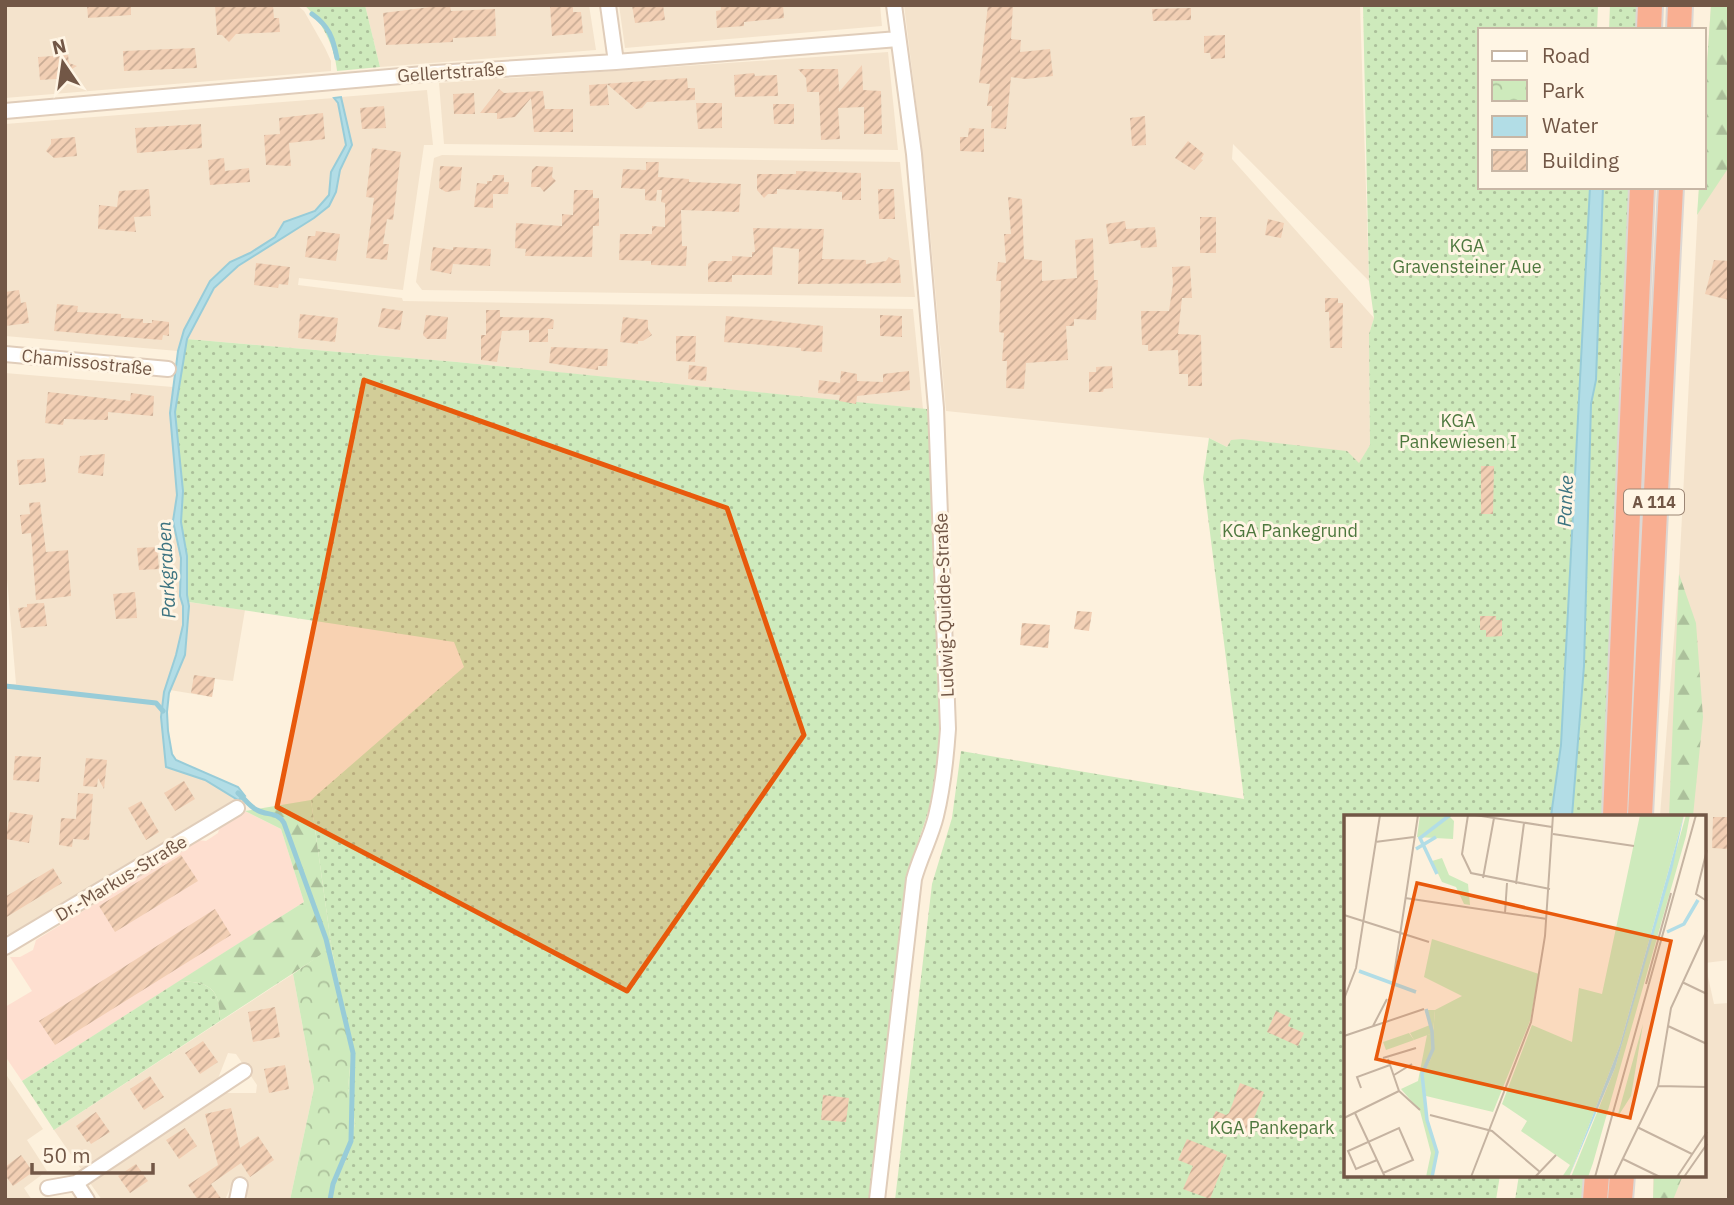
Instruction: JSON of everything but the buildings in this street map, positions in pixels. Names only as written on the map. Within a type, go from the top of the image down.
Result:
[{"type":"highway","points":[[1649,28],[1650,5]]},
{"type":"highway","points":[[1679,28],[1681,5]]},
{"type":"highway","name":"A 114","points":[[1615,815],[1642,189]]},
{"type":"highway","name":"A 114","points":[[1640,815],[1671,189]]},
{"type":"highway","points":[[1595,1200],[1597,1177]]},
{"type":"highway","points":[[1620,1200],[1622,1177]]},
{"type":"street","points":[[608,5],[616,62]]},
{"type":"street","name":"Ludwig-Quidde-Straße","points":[[877,1200],[914,878],[935,819],[945,773],[948,729],[936,408],[914,154],[894,5]]},
{"type":"street","name":"Gellertstraße","points":[[5,111],[435,73],[616,62],[898,39]]},
{"type":"street","name":"Chamissostraße","points":[[5,354],[168,369]]},
{"type":"street","name":"Dr.-Markus-Straße","points":[[5,947],[237,808]]},
{"type":"street","points":[[48,1188],[76,1183],[244,1071]]},
{"type":"street","points":[[76,1183],[87,1200]]},
{"type":"highlighted area","points":[[364,380],[727,508],[804,735],[627,991],[277,807]]},
{"type":"shaded area","points":[[5,5],[297,5],[304,11],[325,48],[331,61],[331,71],[5,98]]},
{"type":"shaded area","points":[[365,5],[589,5],[596,50],[380,67]]},
{"type":"shaded area","points":[[619,5],[880,5],[882,26],[625,48]]},
{"type":"shaded area","points":[[904,5],[1360,5],[1369,281],[1233,144],[1232,159],[1374,318],[1369,334],[1370,445],[1359,464],[1227,447],[1209,438],[946,411],[925,175]]},
{"type":"shaded area","points":[[1711,5],[1729,5],[1729,960],[1706,963],[1706,815],[1660,815],[1679,574],[1699,189],[1706,189],[1706,78]]},
{"type":"shaded area","points":[[888,52],[898,150],[444,144],[439,83]]},
{"type":"shaded area","points":[[427,90],[433,145],[424,145],[403,290],[299,278],[298,285],[402,298],[403,301],[913,309],[923,409],[457,362],[187,339],[215,288],[238,265],[314,218],[336,192],[340,170],[352,145],[341,97]]},
{"type":"shaded area","points":[[334,98],[338,103],[346,146],[331,172],[329,195],[315,211],[284,222],[275,237],[231,262],[210,281],[184,330],[178,351],[5,336],[5,124]]},
{"type":"shaded area","points":[[442,155],[900,162],[915,297],[422,290],[416,282],[434,158]]},
{"type":"shaded area","points":[[5,373],[173,387],[170,413],[177,495],[173,521],[181,558],[180,596],[183,625],[164,692],[161,717],[166,767],[205,780],[238,800],[9,936],[5,930],[5,684],[16,684],[5,555]]},
{"type":"shaded area","points":[[188,602],[245,610],[233,681],[215,679],[212,697],[170,690],[185,655]]},
{"type":"shaded area","points":[[245,811],[281,829],[304,902],[22,1081],[5,1056],[5,1007],[32,991],[10,957],[20,957],[33,950],[36,940],[198,840],[206,841],[218,833],[220,826]]},
{"type":"shaded area","points":[[1706,968],[1714,1004],[1729,1003],[1729,1200],[1653,1200],[1653,1177],[1706,1177]]},
{"type":"shaded area","points":[[293,974],[314,1088],[290,1200],[249,1200],[240,1186],[232,1184],[225,1200],[102,1200],[90,1183],[225,1093],[256,1093],[257,1085],[236,1054],[228,1053],[217,1081],[83,1172],[54,1130]]},
{"type":"shaded area","points":[[5,1073],[43,1129],[27,1140],[47,1171],[24,1188],[32,1200],[5,1200]]},
{"type":"green space","points":[[304,5],[365,5],[380,67],[337,71],[334,53],[326,35]]},
{"type":"green space","points":[[1363,5],[1598,5],[1597,28],[1478,28],[1478,189],[1590,189],[1561,745],[1551,815],[1344,815],[1344,1177],[1500,1177],[1496,1200],[895,1200],[932,884],[952,818],[961,751],[1244,799],[1203,478],[1209,438],[1227,447],[1231,440],[1242,439],[1347,451],[1359,463],[1370,445],[1369,334],[1374,318],[1369,281]]},
{"type":"green space","points":[[1610,5],[1639,5],[1638,28],[1609,28]]},
{"type":"green space","points":[[1711,5],[1729,5],[1729,167],[1697,215],[1699,189],[1706,189],[1706,78]]},
{"type":"green space","points":[[1603,189],[1630,189],[1602,815],[1572,815],[1584,666],[1591,404],[1596,380]]},
{"type":"green space","points":[[187,339],[457,362],[927,409],[934,482],[944,728],[929,809],[907,876],[869,1200],[330,1200],[334,1181],[348,1157],[355,1123],[348,1088],[352,1045],[332,951],[311,800],[464,667],[454,642],[189,602],[187,556],[181,522],[183,491],[175,412]]},
{"type":"green space","points":[[1679,574],[1696,623],[1703,717],[1693,815],[1669,815]]},
{"type":"green space","points":[[311,800],[332,951],[324,953],[220,1021],[218,1001],[212,989],[199,983],[179,981],[304,902],[281,829],[245,811]]},
{"type":"green space","points":[[332,951],[352,1045],[348,1088],[355,1123],[348,1157],[334,1181],[330,1200],[290,1200],[314,1088],[293,974],[324,952]]},
{"type":"green space","points":[[179,981],[199,983],[211,989],[218,1001],[220,1021],[54,1130],[22,1081]]},
{"type":"green space","points":[[1519,1177],[1584,1177],[1583,1200],[1515,1200]]},
{"type":"green space","points":[[1654,1177],[1682,1177],[1673,1200],[1653,1200]]},
{"type":"water","points":[[341,97],[352,145],[340,170],[336,192],[329,206],[238,266],[214,288],[187,339],[175,412],[183,491],[181,522],[187,556],[189,606],[185,655],[169,693],[168,731],[172,754],[176,760],[238,787],[245,796],[238,800],[205,780],[166,767],[161,717],[164,692],[183,625],[180,596],[181,558],[173,521],[177,495],[170,413],[178,351],[184,330],[210,281],[230,262],[275,237],[284,222],[315,211],[329,195],[331,172],[346,145],[338,103],[334,98]]},
{"type":"water","points":[[1590,189],[1603,189],[1596,380],[1591,404],[1584,666],[1572,815],[1551,815],[1561,745]]},
{"type":"waterway","name":"Parkgraben","points":[[312,14],[323,23],[329,33],[337,58]]},
{"type":"waterway","points":[[5,686],[156,703],[163,711]]},
{"type":"waterway","name":"Parkgraben","points":[[238,793],[254,809],[275,815],[284,823],[326,939],[353,1053],[351,1141],[333,1184],[330,1200]]},
{"type":"park label","name":"KGA Gravensteiner Aue","points":[[1467,255]]},
{"type":"park label","name":"KGA Pankewiesen I","points":[[1458,430]]},
{"type":"park label","name":"KGA Pankegrund","points":[[1290,530]]},
{"type":"park label","name":"KGA Pankepark","points":[[1272,1127]]},
{"type":"water label","name":"Panke","points":[[1565,501]]}]
